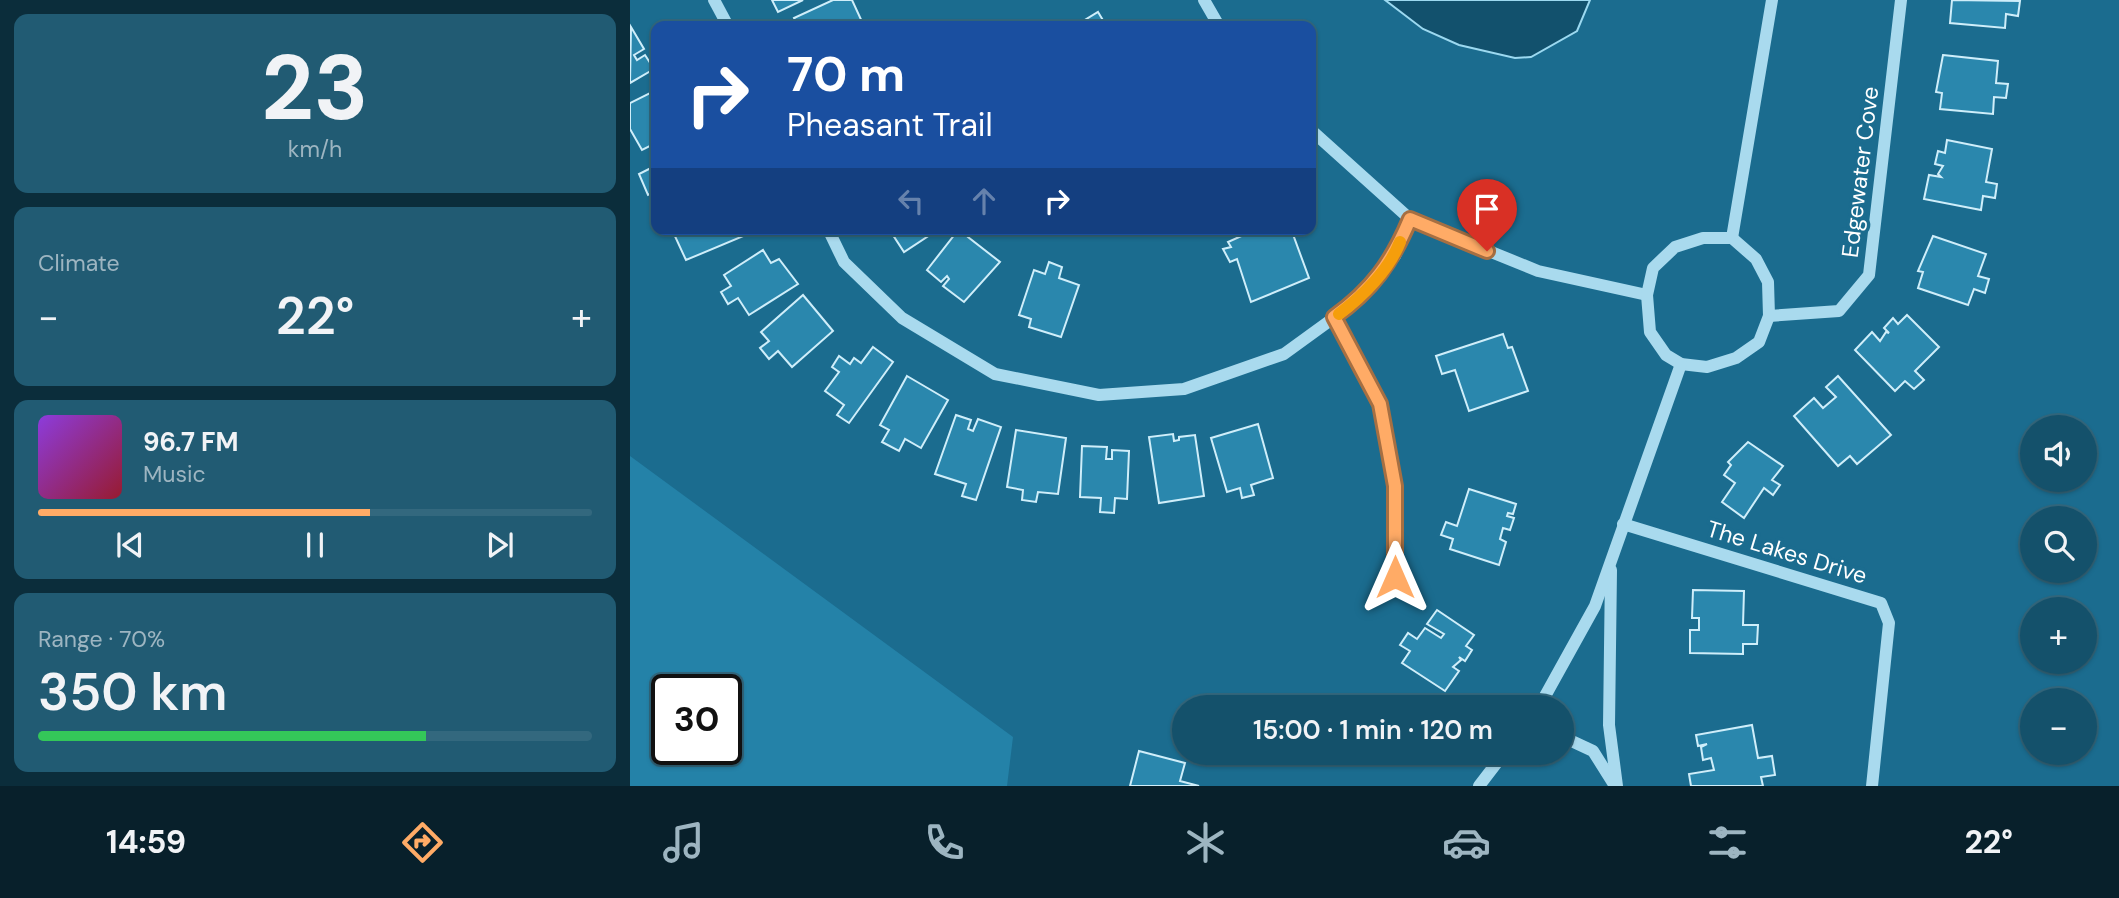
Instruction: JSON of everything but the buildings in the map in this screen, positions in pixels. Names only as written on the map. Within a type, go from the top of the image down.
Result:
[{"type":"street","points":[[714,0],[725,21]]},
{"type":"street","points":[[1204,0],[1216,21]]},
{"type":"street","points":[[1732,238],[1772,0]]},
{"type":"street","name":"Edgewater Cove","points":[[1769,316],[1839,311],[1869,275],[1901,0]]},
{"type":"street","points":[[1316,134],[1410,219],[1538,271],[1647,295]]},
{"type":"street","points":[[831,235],[844,262],[902,318],[995,374],[1099,395],[1184,389],[1284,354],[1357,301],[1395,256],[1410,219]]},
{"type":"street","points":[[1703,238],[1732,238],[1756,259],[1768,282],[1769,316],[1759,342],[1736,358],[1707,367],[1681,364],[1665,355],[1650,332],[1647,295],[1653,268],[1675,247],[1703,238]]},
{"type":"street","points":[[1334,317],[1380,404],[1395,486],[1395,577]]},
{"type":"street","points":[[1546,695],[1595,606],[1681,364]]},
{"type":"street","name":"The Lakes Drive","points":[[1623,524],[1881,603],[1889,623],[1871,786]]},
{"type":"street","points":[[1611,559],[1609,725],[1616,786]]},
{"type":"street","points":[[1574,742],[1593,751],[1616,786]]},
{"type":"street","points":[[1479,786],[1496,765]]},
{"type":"shaded area","points":[[1385,0],[1590,0],[1577,31],[1531,57],[1515,58],[1459,45],[1423,29]]},
{"type":"shaded area","points":[[630,456],[1013,737],[1007,786],[630,786]]},
{"type":"slow traffic","points":[[1339,314],[1357,301],[1395,256],[1400,242]]},
{"type":"route","points":[[1395,577],[1395,486],[1380,404],[1334,317],[1357,301],[1395,256],[1410,219],[1487,251]]}]
